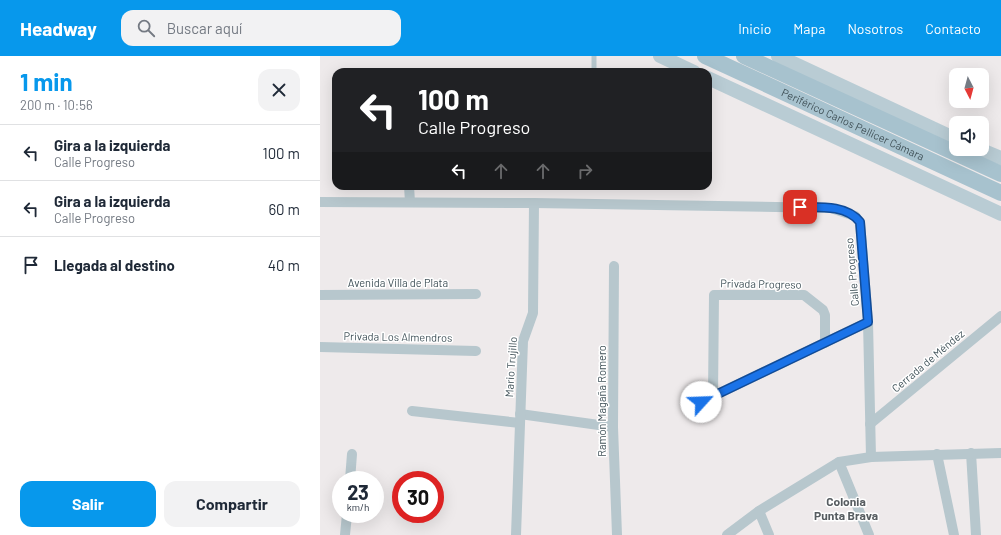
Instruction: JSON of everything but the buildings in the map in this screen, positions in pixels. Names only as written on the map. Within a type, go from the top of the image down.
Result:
[{"type":"main road","name":"Periférico Carlos Pellicer Cámara","points":[[705,56],[1001,193]]},
{"type":"main road","name":"Periférico Carlos Pellicer Cámara","points":[[744,56],[1001,174]]},
{"type":"street","points":[[660,56],[686,68]]},
{"type":"street","points":[[778,56],[949,136]]},
{"type":"street","points":[[712,80],[1001,214]]},
{"type":"street","points":[[989,153],[1001,158]]},
{"type":"street","points":[[410,190],[410,202]]},
{"type":"street","name":"Calle Progreso","points":[[320,202],[534,203],[831,208],[855,216],[860,222],[868,322],[871,457]]},
{"type":"street","name":"Mario Trujillo","points":[[516,535],[523,341],[533,313],[534,203]]},
{"type":"street","name":"Ramón Magaña Romero","points":[[614,266],[613,428],[617,535]]},
{"type":"street","name":"Avenida Villa de Plata","points":[[320,295],[476,294]]},
{"type":"street","name":"Privada Progreso","points":[[713,396],[714,295],[804,295],[823,310],[825,315],[825,343]]},
{"type":"street","name":"Cerrada de Méndez","points":[[870,424],[1001,316]]},
{"type":"street","points":[[701,402],[868,322]]},
{"type":"street","name":"Privada Los Almendros","points":[[320,347],[476,351]]},
{"type":"street","points":[[412,411],[613,428]]},
{"type":"street","points":[[971,453],[976,535]]},
{"type":"street","points":[[727,535],[759,511],[839,462],[871,457],[1001,453]]},
{"type":"street","points":[[351,471],[352,454]]},
{"type":"street","points":[[936,454],[954,535]]},
{"type":"street","points":[[839,462],[869,535]]},
{"type":"street","points":[[759,511],[769,535]]},
{"type":"street","points":[[345,535],[346,523]]},
{"type":"lane","points":[[594,56],[594,68]]},
{"type":"district","name":"Colonia Punta Brava","points":[[846,509]]},
{"type":"route","points":[[701,402],[868,322],[860,222],[855,216],[831,208],[800,207]]}]
